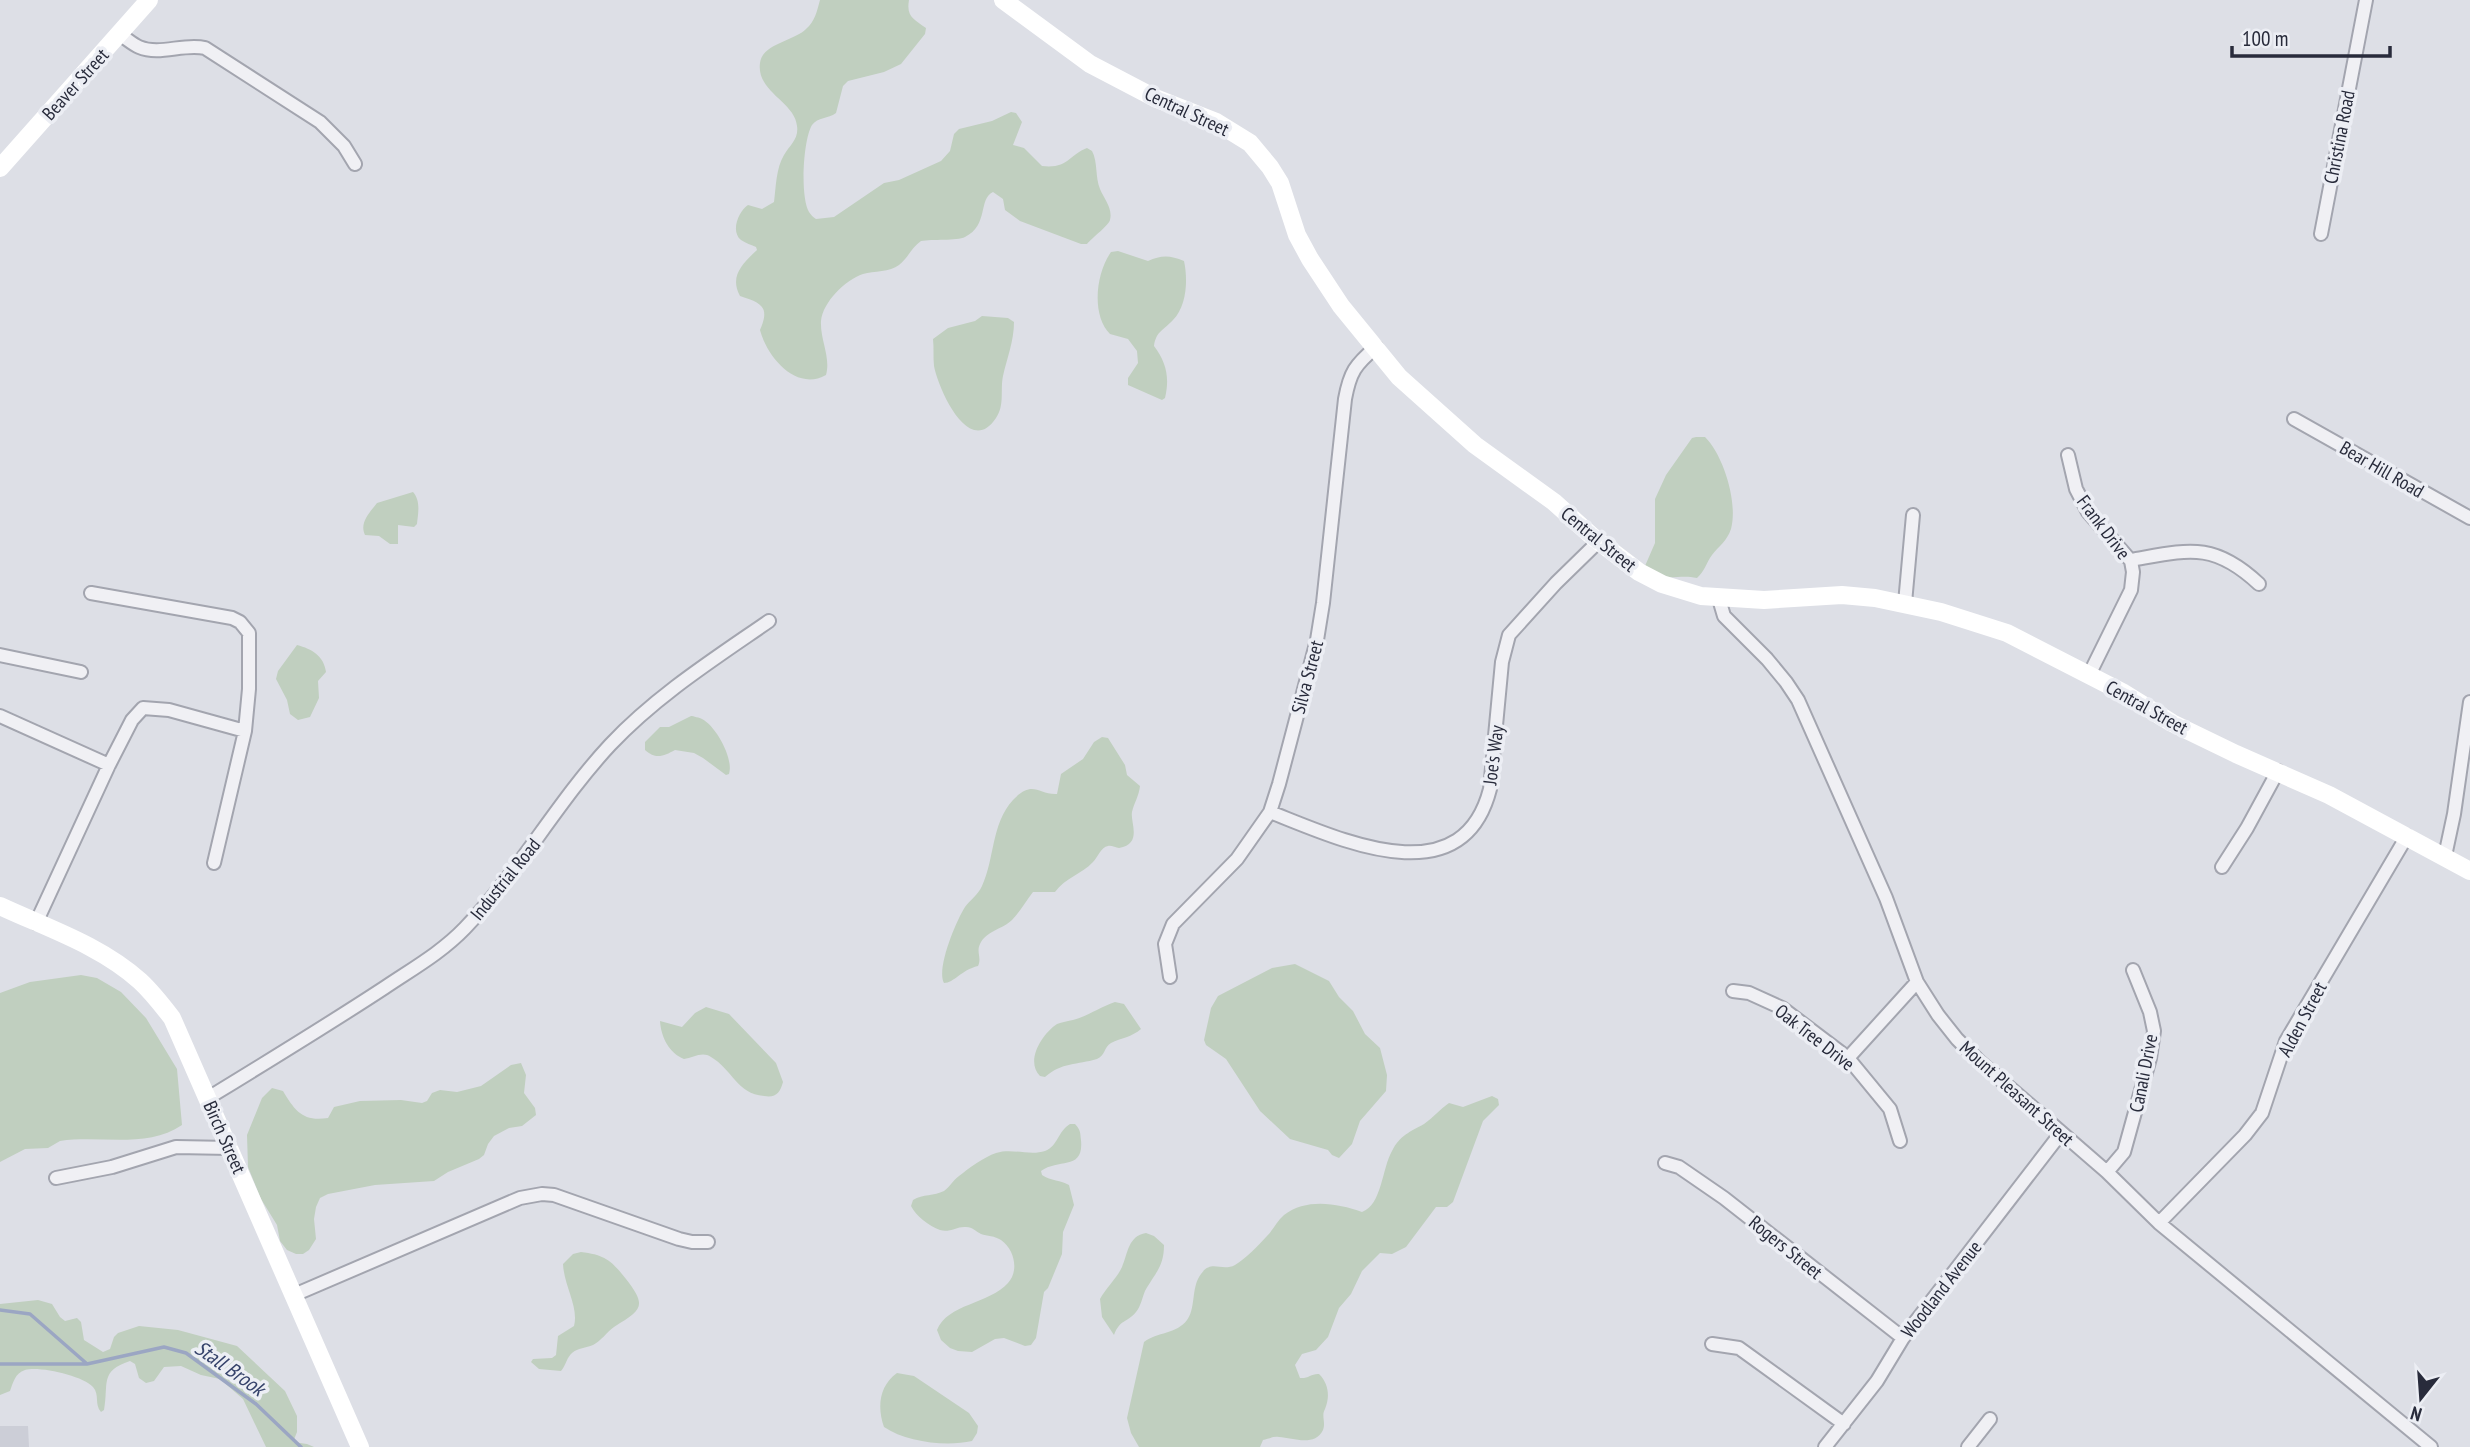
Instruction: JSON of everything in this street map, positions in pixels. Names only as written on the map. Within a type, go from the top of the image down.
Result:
[{"type":"street","name":"Beaver Street","points":[[0,168],[149,0]]},
{"type":"street","name":"Central Street","points":[[1003,0],[1090,64],[1155,98],[1216,122],[1250,143],[1280,183],[1297,235],[1310,258],[1341,306],[1399,377],[1475,445],[1554,502],[1639,572],[1684,592],[1719,599],[1764,600],[1842,595],[1905,603],[1974,621],[2007,633],[2089,675],[2172,723],[2278,771],[2470,871]]},
{"type":"street","name":"Christina Road","points":[[2321,234],[2366,0]]},
{"type":"street","points":[[120,34],[139,47],[148,49],[193,45],[205,48],[320,122],[344,146],[355,164]]},
{"type":"street","name":"Silva Street","points":[[1170,977],[1165,944],[1173,924],[1237,859],[1270,812],[1317,640],[1324,603],[1349,379],[1356,364],[1376,347]]},
{"type":"street","name":"Bear Hill Road","points":[[2294,419],[2470,518]]},
{"type":"street","name":"Frank Drive","points":[[2068,455],[2076,489],[2088,512],[2131,561],[2133,572],[2131,590],[2089,675]]},
{"type":"street","points":[[1905,603],[1913,515]]},
{"type":"street","name":"Joe's Way","points":[[1270,812],[1327,834],[1406,853],[1442,849],[1460,838],[1475,823],[1486,804],[1490,789],[1502,662],[1509,635],[1599,541]]},
{"type":"street","points":[[2131,561],[2185,551],[2207,552],[2243,569],[2259,584]]},
{"type":"street","points":[[91,593],[232,618],[246,627],[249,633],[245,731],[214,863]]},
{"type":"street","name":"Mount Pleasant Street","points":[[1719,599],[1724,616],[1767,659],[1798,700],[1886,898],[1917,982],[1957,1039],[2107,1172],[2159,1223],[2431,1447]]},
{"type":"street","name":"Industrial Road","points":[[208,1098],[369,998],[449,943],[466,927],[511,873],[590,769],[624,732],[687,678],[769,621]]},
{"type":"street","points":[[0,655],[81,672]]},
{"type":"street","points":[[2445,856],[2454,814],[2470,702]]},
{"type":"street","points":[[36,923],[109,765],[132,720],[143,708],[169,710],[245,731]]},
{"type":"street","points":[[0,716],[109,765]]},
{"type":"street","points":[[2222,867],[2278,771]]},
{"type":"street","name":"Alden Street","points":[[2159,1223],[2245,1135],[2262,1113],[2286,1041],[2407,836]]},
{"type":"street","name":"Birch Street","points":[[0,906],[91,947],[119,964],[142,982],[172,1018],[360,1447]]},
{"type":"street","name":"Canali Drive","points":[[2107,1172],[2124,1152],[2144,1083],[2154,1031],[2150,1012],[2133,970]]},
{"type":"street","points":[[1848,1058],[1917,982]]},
{"type":"street","name":"Oak Tree Drive","points":[[1733,991],[1749,993],[1782,1008],[1848,1058],[1889,1109],[1900,1141]]},
{"type":"street","name":"Woodland Avenue","points":[[1825,1447],[1877,1381],[1903,1338],[2061,1133]]},
{"type":"street","points":[[56,1178],[112,1167],[176,1147],[230,1147]]},
{"type":"street","name":"Rogers Street","points":[[1665,1163],[1679,1167],[1724,1198],[1903,1338]]},
{"type":"street","points":[[294,1295],[520,1198],[542,1194],[570,1200],[679,1239],[708,1241]]},
{"type":"street","points":[[1712,1344],[1739,1348],[1844,1424]]},
{"type":"street","points":[[1968,1447],[1990,1419]]},
{"type":"shaded area","points":[[0,1426],[28,1426],[29,1447],[0,1447]]},
{"type":"green space","points":[[820,0],[909,0],[910,14],[926,28],[925,34],[901,64],[884,72],[848,81],[843,86],[836,113],[812,125],[806,143],[804,194],[809,212],[816,219],[834,217],[884,183],[899,180],[941,161],[950,151],[954,134],[959,129],[992,121],[1011,112],[1016,113],[1022,122],[1013,145],[1024,148],[1042,166],[1063,163],[1087,148],[1092,151],[1098,184],[1111,216],[1104,228],[1087,244],[1081,244],[1020,221],[1005,210],[1003,199],[993,192],[988,195],[977,226],[965,237],[921,241],[895,267],[856,277],[836,293],[826,306],[821,321],[827,362],[826,375],[804,379],[784,369],[776,361],[760,330],[764,316],[762,307],[740,296],[736,282],[739,270],[757,250],[741,240],[736,227],[739,216],[748,205],[762,209],[774,202],[779,166],[797,135],[795,118],[764,82],[760,73],[762,57],[772,47],[806,29],[814,19]]},
{"type":"green space","points":[[1118,251],[1148,261],[1166,256],[1184,261],[1184,300],[1178,314],[1159,334],[1154,346],[1164,364],[1167,377],[1165,398],[1162,400],[1128,385],[1128,378],[1138,363],[1137,351],[1128,339],[1110,334],[1100,316],[1098,294],[1102,271],[1111,252]]},
{"type":"green space","points":[[982,316],[1008,318],[1014,322],[1014,329],[1003,376],[999,413],[986,428],[975,430],[956,416],[948,403],[934,366],[933,339],[948,328],[975,321]]},
{"type":"green space","points":[[1705,437],[1712,445],[1728,480],[1733,506],[1731,529],[1697,578],[1665,577],[1645,566],[1655,543],[1655,499],[1666,475],[1692,438]]},
{"type":"green space","points":[[413,492],[418,503],[417,524],[414,527],[398,525],[398,544],[390,544],[379,536],[365,535],[364,522],[377,503]]},
{"type":"green space","points":[[297,645],[316,654],[323,662],[326,672],[318,681],[319,698],[310,717],[298,720],[290,714],[287,700],[276,679],[278,671]]},
{"type":"green space","points":[[691,716],[701,719],[713,728],[729,760],[729,774],[726,775],[694,753],[675,750],[656,756],[645,750],[645,742],[660,727],[669,727]]},
{"type":"green space","points":[[1102,737],[1108,738],[1125,765],[1127,775],[1140,786],[1132,812],[1134,832],[1131,842],[1119,848],[1111,846],[1101,850],[1089,866],[1055,892],[1033,892],[1012,920],[983,940],[979,947],[978,966],[944,983],[942,976],[948,945],[965,907],[982,886],[997,830],[1006,809],[1026,790],[1057,794],[1061,774],[1083,759],[1094,742]]},
{"type":"green space","points":[[1295,964],[1329,981],[1339,997],[1353,1011],[1365,1034],[1380,1048],[1387,1075],[1386,1091],[1360,1121],[1352,1144],[1339,1158],[1328,1150],[1290,1139],[1260,1111],[1226,1059],[1206,1045],[1204,1040],[1211,1008],[1218,996],[1272,968]]},
{"type":"green space","points":[[81,975],[97,978],[121,992],[146,1018],[177,1069],[182,1125],[154,1137],[139,1139],[60,1141],[48,1148],[25,1149],[0,1162],[0,993],[30,982]]},
{"type":"green space","points":[[1115,1002],[1124,1004],[1141,1029],[1111,1043],[1097,1059],[1064,1066],[1045,1077],[1040,1076],[1034,1063],[1035,1056],[1041,1041],[1051,1028]]},
{"type":"green space","points":[[706,1007],[729,1014],[776,1063],[783,1082],[777,1094],[768,1096],[747,1091],[708,1055],[684,1059],[670,1049],[662,1033],[660,1021],[682,1027],[695,1013]]},
{"type":"green space","points":[[521,1063],[526,1075],[524,1093],[535,1108],[536,1115],[522,1126],[509,1128],[494,1136],[479,1159],[434,1181],[375,1185],[328,1194],[320,1198],[316,1207],[316,1239],[309,1250],[296,1254],[287,1250],[280,1241],[277,1225],[261,1199],[248,1167],[247,1135],[262,1098],[272,1088],[283,1091],[301,1114],[319,1119],[328,1118],[334,1107],[360,1101],[401,1100],[422,1103],[427,1101],[432,1093],[440,1090],[457,1092],[481,1086],[511,1065]]},
{"type":"green space","points":[[1492,1096],[1498,1099],[1499,1105],[1483,1121],[1453,1202],[1447,1207],[1436,1207],[1406,1247],[1392,1254],[1380,1253],[1362,1271],[1351,1294],[1339,1308],[1328,1337],[1316,1350],[1302,1354],[1295,1365],[1300,1378],[1319,1374],[1327,1386],[1324,1427],[1319,1435],[1309,1440],[1273,1437],[1263,1440],[1260,1447],[1139,1447],[1127,1418],[1144,1342],[1183,1325],[1191,1311],[1196,1284],[1202,1272],[1211,1267],[1235,1265],[1252,1252],[1284,1215],[1302,1206],[1342,1206],[1362,1212],[1369,1208],[1378,1194],[1392,1151],[1402,1138],[1449,1103],[1463,1107]]},
{"type":"green space","points":[[1070,1124],[1075,1124],[1080,1132],[1079,1156],[1041,1171],[1045,1177],[1069,1185],[1074,1205],[1063,1232],[1062,1254],[1044,1292],[1036,1338],[1031,1345],[1025,1346],[1004,1338],[995,1339],[972,1352],[950,1348],[941,1340],[937,1330],[942,1321],[959,1309],[1000,1290],[1014,1273],[1014,1261],[1010,1249],[999,1239],[968,1227],[944,1231],[932,1226],[913,1210],[913,1200],[944,1191],[967,1170],[996,1153],[1045,1151],[1053,1146]]},
{"type":"green space","points":[[1146,1233],[1164,1245],[1162,1259],[1138,1310],[1119,1326],[1114,1335],[1102,1317],[1100,1299],[1120,1271],[1132,1241]]},
{"type":"green space","points":[[581,1252],[602,1257],[616,1267],[633,1288],[639,1302],[638,1307],[596,1343],[572,1353],[561,1371],[539,1369],[531,1362],[533,1359],[552,1358],[556,1355],[558,1336],[574,1326],[575,1311],[563,1264],[573,1254]]},
{"type":"green space","points":[[38,1300],[52,1304],[65,1321],[77,1318],[81,1322],[84,1340],[103,1352],[110,1349],[118,1333],[139,1326],[178,1330],[237,1346],[285,1391],[297,1416],[297,1432],[293,1442],[314,1447],[266,1447],[243,1399],[220,1379],[201,1375],[181,1366],[164,1367],[154,1381],[146,1383],[139,1378],[135,1364],[130,1361],[120,1365],[109,1374],[104,1410],[101,1412],[93,1387],[80,1379],[50,1371],[22,1371],[10,1391],[0,1395],[0,1304]]},
{"type":"green space","points":[[897,1373],[914,1376],[969,1413],[978,1426],[972,1441],[926,1442],[884,1427],[881,1397],[886,1384]]},
{"type":"waterway","name":"Stall Brook","points":[[0,1310],[30,1314],[86,1363]]},
{"type":"waterway","name":"Stall Brook","points":[[0,1364],[87,1364],[164,1347],[186,1353],[256,1404],[301,1447]]}]
